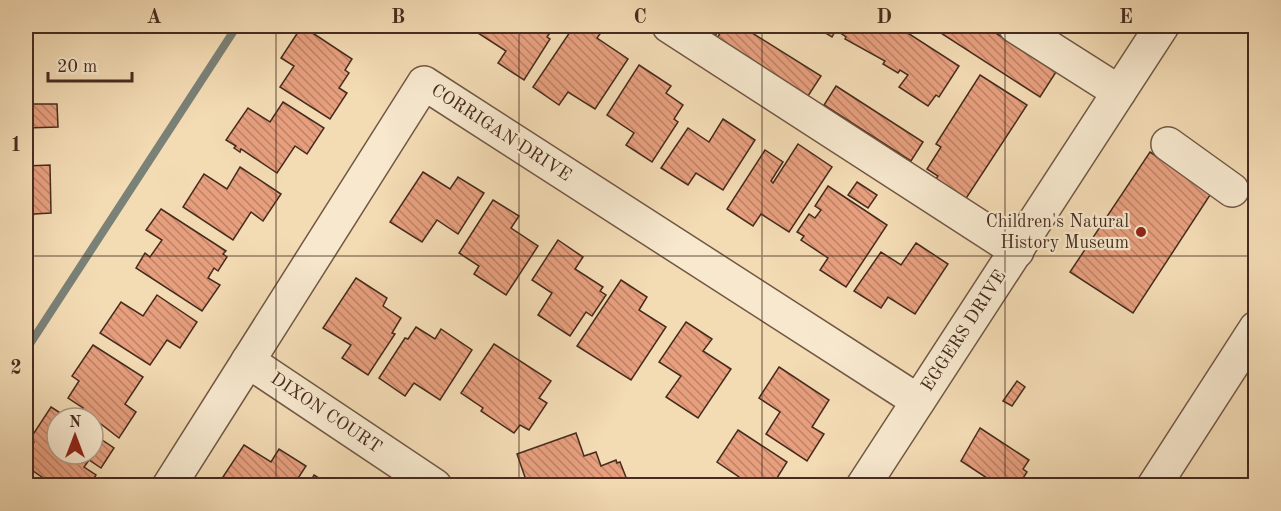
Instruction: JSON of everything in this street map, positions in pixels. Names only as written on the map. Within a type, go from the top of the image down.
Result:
[{"type":"street","points":[[669,26],[1017,251]]},
{"type":"street","points":[[1015,26],[1119,92]]},
{"type":"street","name":"EGGERS DRIVE","points":[[863,486],[1162,26]]},
{"type":"street","name":"CORRIGAN DRIVE","points":[[169,486],[424,83],[918,401]]},
{"type":"street","points":[[1168,144],[1232,190]]},
{"type":"street","points":[[1154,486],[1254,335]]},
{"type":"street","name":"DIXON COURT","points":[[248,361],[435,486]]},
{"type":"building","points":[[302,26],[352,59],[345,70],[349,73],[339,88],[347,93],[330,119],[280,87],[294,66],[281,58]]},
{"type":"building","points":[[344,26],[376,26],[376,28],[346,33]]},
{"type":"building","points":[[483,26],[554,27],[547,37],[550,39],[524,80],[498,63],[506,51],[478,33]]},
{"type":"building","points":[[574,26],[605,27],[597,38],[628,59],[595,109],[568,92],[559,105],[533,87]]},
{"type":"building","points":[[698,26],[722,26],[715,36]]},
{"type":"building","points":[[725,26],[741,26],[821,76],[808,96],[717,38]]},
{"type":"building","points":[[814,26],[897,26],[959,66],[939,97],[936,95],[928,106],[899,87],[908,75],[900,70],[898,73],[883,64],[885,61],[845,39],[846,37],[836,30],[832,37]]},
{"type":"building","points":[[930,26],[985,26],[1056,72],[1040,97]]},
{"type":"building","points":[[639,65],[671,86],[666,93],[683,105],[674,119],[678,122],[652,162],[626,145],[634,133],[607,115]]},
{"type":"building","points":[[980,75],[1027,105],[965,200],[935,180],[938,176],[927,169],[941,147],[936,144]]},
{"type":"building","points":[[836,86],[923,142],[911,161],[824,105]]},
{"type":"building","points":[[26,98],[28,104],[57,104],[58,127],[26,128]]},
{"type":"building","points":[[283,102],[324,128],[307,154],[295,146],[277,173],[241,149],[240,152],[234,148],[236,146],[226,140],[248,108],[270,122]]},
{"type":"building","points":[[723,119],[755,140],[723,190],[696,173],[688,185],[661,168],[688,128],[709,142]]},
{"type":"building","points":[[798,144],[832,167],[789,232],[761,214],[753,226],[727,209],[765,150],[783,162],[771,181],[773,183]]},
{"type":"building","name":"Children's Natural History Museum","points":[[1150,152],[1212,192],[1133,313],[1070,272]]},
{"type":"building","points":[[50,165],[51,213],[34,214],[31,221],[26,221],[26,166]]},
{"type":"building","points":[[240,167],[281,194],[263,221],[251,212],[233,240],[183,207],[204,174],[227,189]]},
{"type":"building","points":[[423,172],[450,189],[458,177],[484,193],[458,234],[437,220],[422,242],[390,222]]},
{"type":"building","points":[[857,182],[877,195],[868,208],[848,195]]},
{"type":"building","points":[[828,186],[887,225],[846,287],[820,270],[828,258],[801,240],[804,236],[797,232],[809,214],[815,218],[821,210],[815,206]]},
{"type":"building","points":[[493,200],[519,216],[511,228],[538,246],[506,295],[474,274],[479,266],[459,253]]},
{"type":"building","points":[[161,209],[226,251],[223,254],[227,257],[218,271],[214,268],[208,278],[220,285],[202,311],[136,268],[145,253],[150,257],[162,240],[146,230]]},
{"type":"building","points":[[558,240],[583,257],[575,269],[603,287],[600,291],[606,295],[592,316],[586,312],[570,336],[538,315],[552,293],[532,280]]},
{"type":"building","points":[[916,243],[948,264],[915,314],[888,297],[881,308],[854,291],[881,252],[901,265]]},
{"type":"building","points":[[356,278],[387,298],[383,306],[401,318],[392,333],[395,334],[368,375],[342,358],[351,345],[323,328]]},
{"type":"building","points":[[621,280],[647,297],[639,310],[666,327],[631,380],[577,346]]},
{"type":"building","points":[[157,295],[197,322],[180,348],[167,340],[150,365],[100,333],[121,302],[143,316]]},
{"type":"building","points":[[686,322],[712,339],[703,351],[731,369],[698,418],[666,397],[681,376],[659,362]]},
{"type":"building","points":[[416,327],[435,339],[441,329],[472,350],[440,400],[414,383],[405,396],[379,378],[405,338],[408,339]]},
{"type":"building","points":[[494,344],[551,381],[539,398],[547,403],[529,430],[520,425],[514,433],[481,411],[483,408],[461,393]]},
{"type":"building","points":[[93,345],[143,377],[125,404],[136,412],[119,438],[105,427],[105,406],[80,406],[68,398],[79,381],[72,376]]},
{"type":"building","points":[[779,367],[829,400],[812,427],[824,434],[807,461],[766,434],[780,412],[759,398]]},
{"type":"building","points":[[1017,381],[1025,387],[1012,406],[1003,401]]},
{"type":"building","points":[[45,416],[45,466],[85,466],[96,475],[89,486],[55,486],[26,466],[26,455],[34,442],[30,439]]},
{"type":"building","points":[[980,428],[1029,460],[1023,469],[1027,472],[1018,486],[999,486],[961,461]]},
{"type":"building","points":[[738,430],[787,462],[772,486],[733,486],[739,477],[717,462]]},
{"type":"building","points":[[576,433],[584,456],[596,452],[601,466],[616,460],[617,463],[620,462],[629,485],[544,486],[542,478],[527,483],[517,454]]},
{"type":"building","points":[[105,442],[114,448],[105,462]]},
{"type":"building","points":[[244,445],[271,462],[279,449],[306,466],[293,486],[217,486]]},
{"type":"building","points":[[314,475],[331,486],[308,486]]},
{"type":"waterway","points":[[26,350],[237,26]]},
{"type":"place","name":"Children's Natural History Museum","points":[[1141,232]]}]
